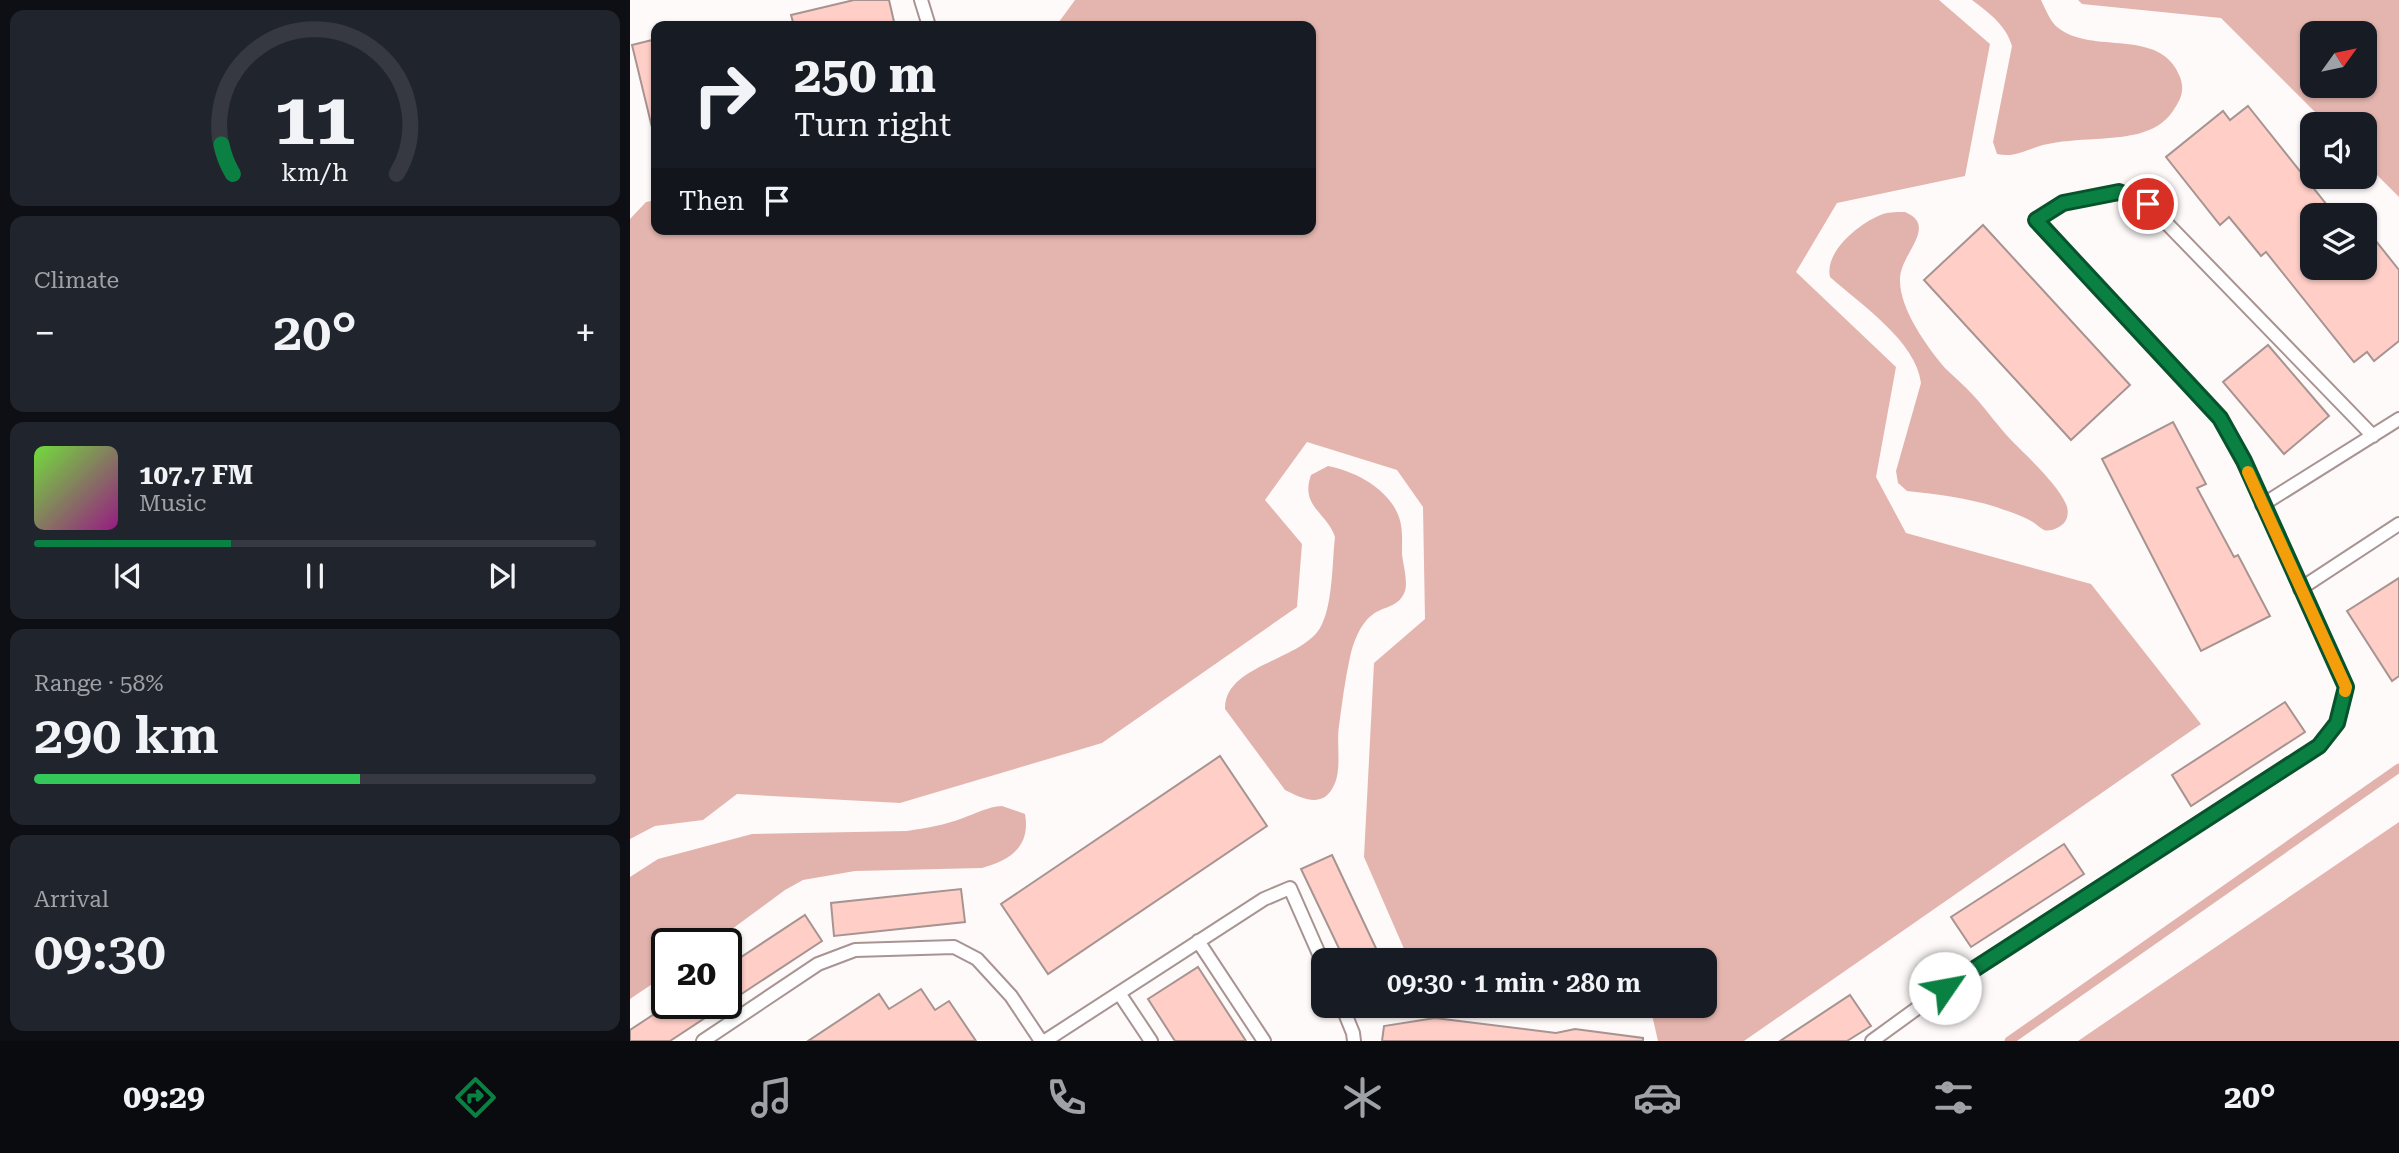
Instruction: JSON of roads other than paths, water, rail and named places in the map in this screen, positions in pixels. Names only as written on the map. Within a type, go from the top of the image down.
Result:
[{"type":"lane","points":[[921,0],[927,21]]},
{"type":"lane","points":[[1872,1041],[1945,988],[2319,746],[2337,723],[2346,687],[2244,461],[2220,418],[2036,220],[2063,203],[2119,192],[2148,204],[2373,436]]},
{"type":"lane","points":[[2262,505],[2399,419]]},
{"type":"lane","points":[[2300,589],[2399,524]]},
{"type":"lane","points":[[704,1041],[818,964],[855,950],[954,947],[977,959],[1011,996],[1043,1041],[1264,899],[1290,888],[1316,948]]},
{"type":"lane","points":[[1198,941],[1264,1041]]},
{"type":"lane","points":[[1119,993],[1152,1041]]},
{"type":"lane","points":[[1347,1018],[1354,1041]]},
{"type":"waterway","points":[[2009,1041],[2399,768]]}]
